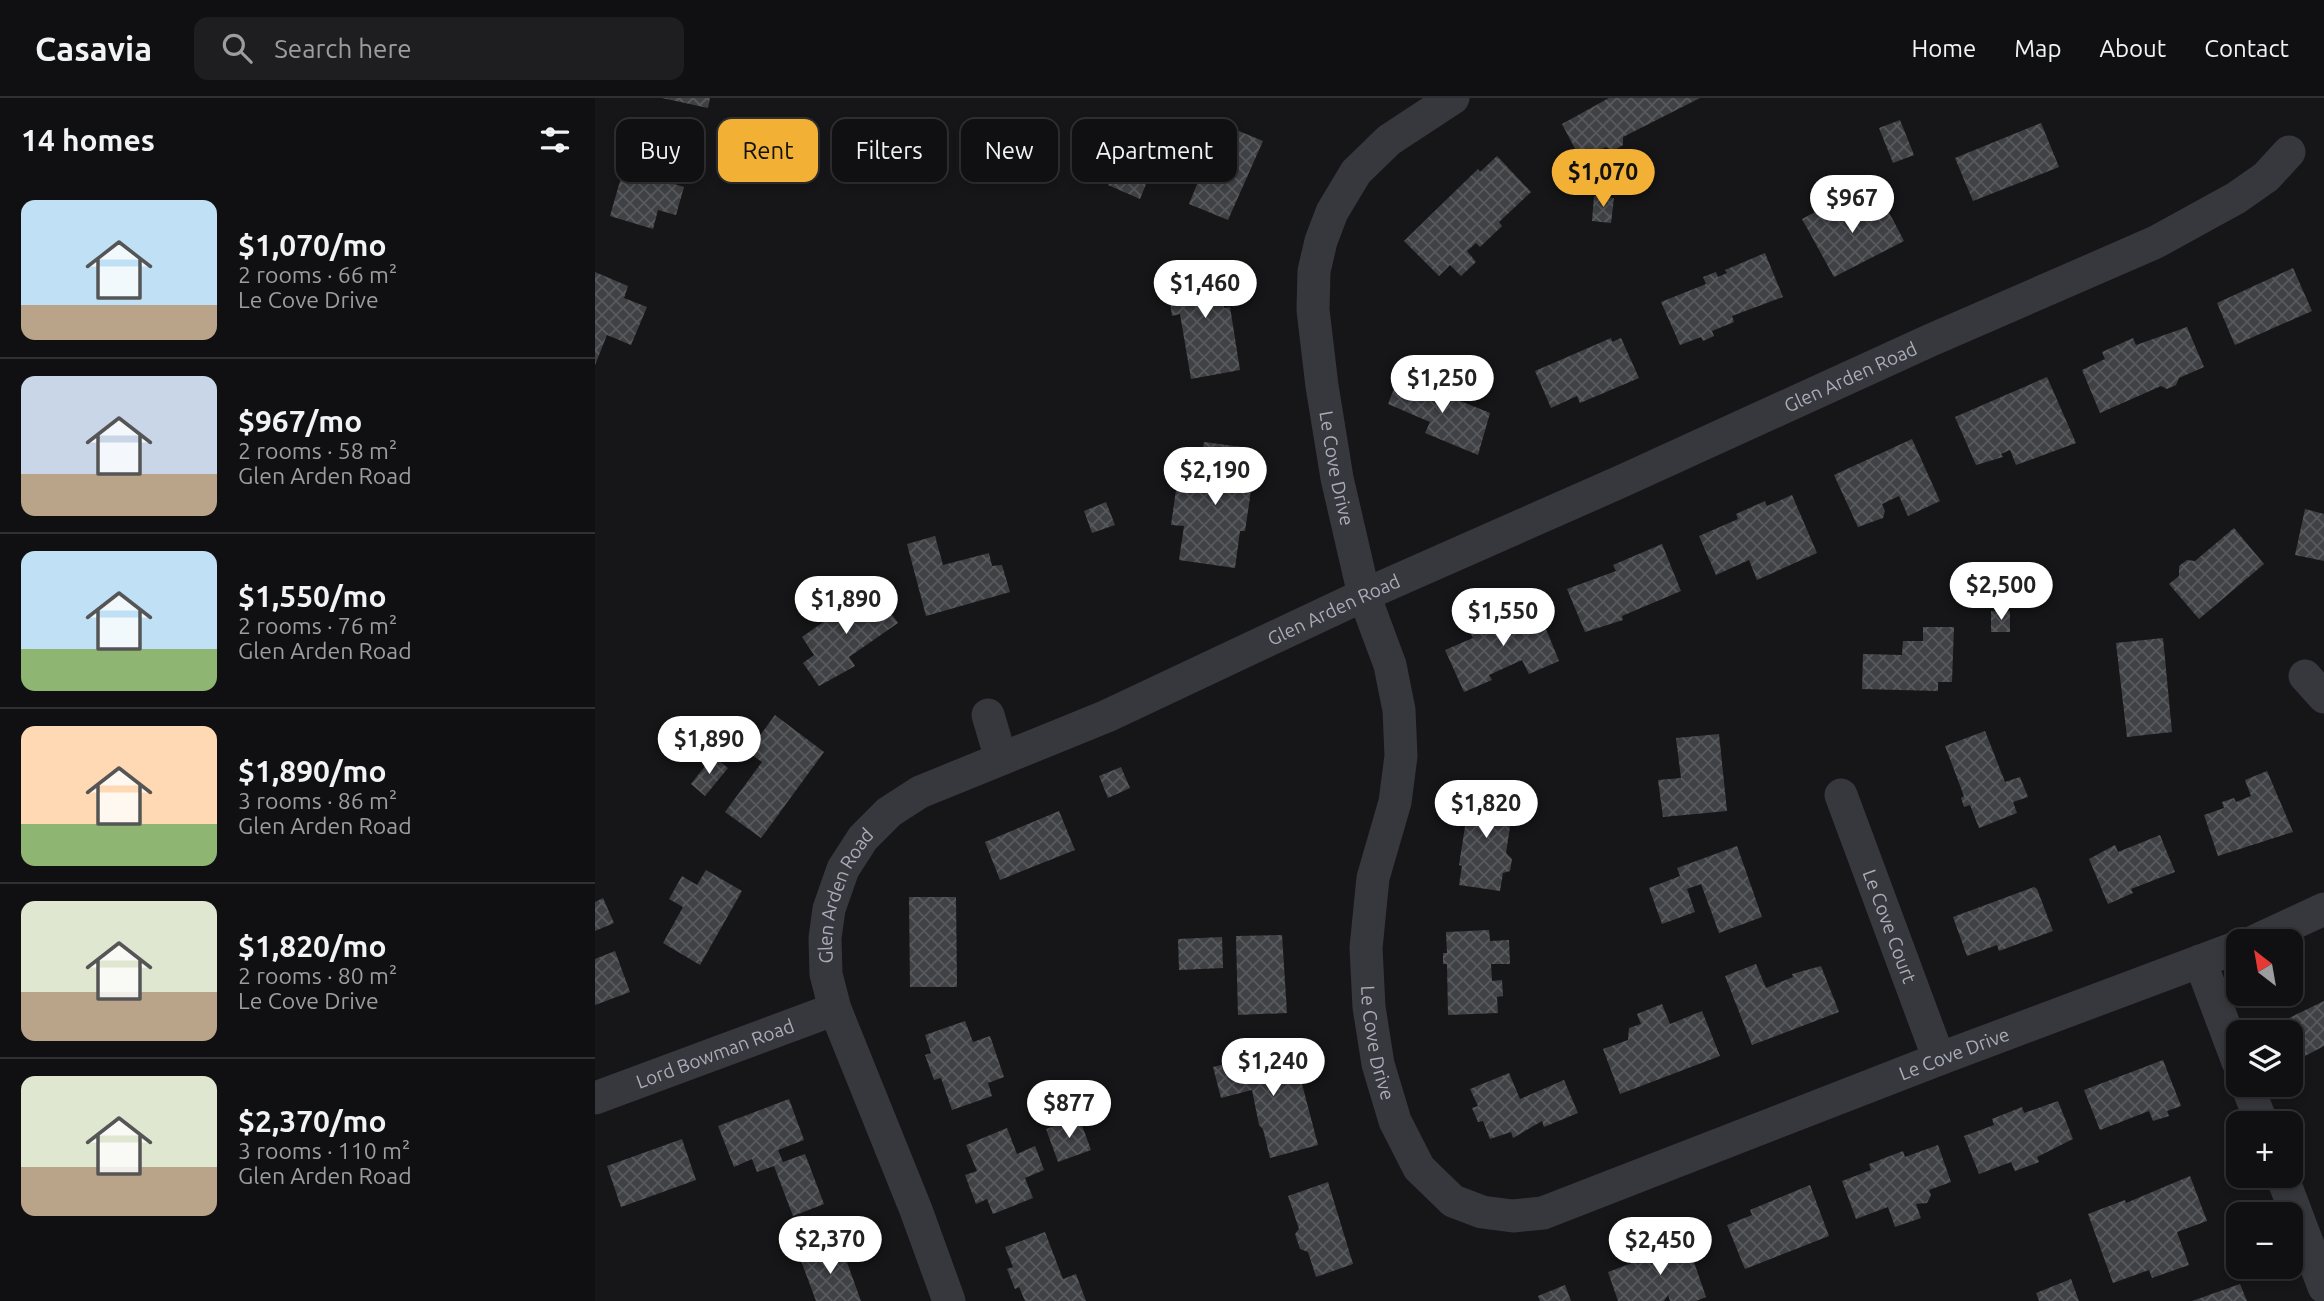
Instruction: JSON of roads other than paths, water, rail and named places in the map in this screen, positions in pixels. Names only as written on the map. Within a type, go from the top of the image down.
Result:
[{"type":"street","name":"Le Cove Drive","points":[[1453,98],[1389,140],[1356,172],[1332,212],[1314,271],[1313,310],[1337,478],[1364,595],[1390,665],[1399,710],[1401,756],[1395,802],[1373,878],[1366,948],[1369,1006],[1378,1064],[1395,1121],[1419,1168],[1453,1201],[1482,1212],[1513,1216],[1543,1213],[1939,1059],[2226,951]]},
{"type":"street","name":"Glen Arden Road","points":[[949,1301],[916,1210],[835,1009],[826,974],[825,938],[829,909],[843,869],[863,838],[889,812],[920,792],[1107,716],[1364,595],[2156,242],[2235,198],[2266,177],[2289,152]]},
{"type":"street","points":[[988,715],[1001,759]]},
{"type":"street","name":"Le Cove Court","points":[[1841,795],[1939,1059]]},
{"type":"street","points":[[2281,929],[2324,909]]},
{"type":"street","points":[[2200,961],[2226,1030]]},
{"type":"street","name":"Lord Bowman Road","points":[[595,1098],[835,1009]]},
{"type":"street","points":[[2287,1188],[2324,1287]]}]
